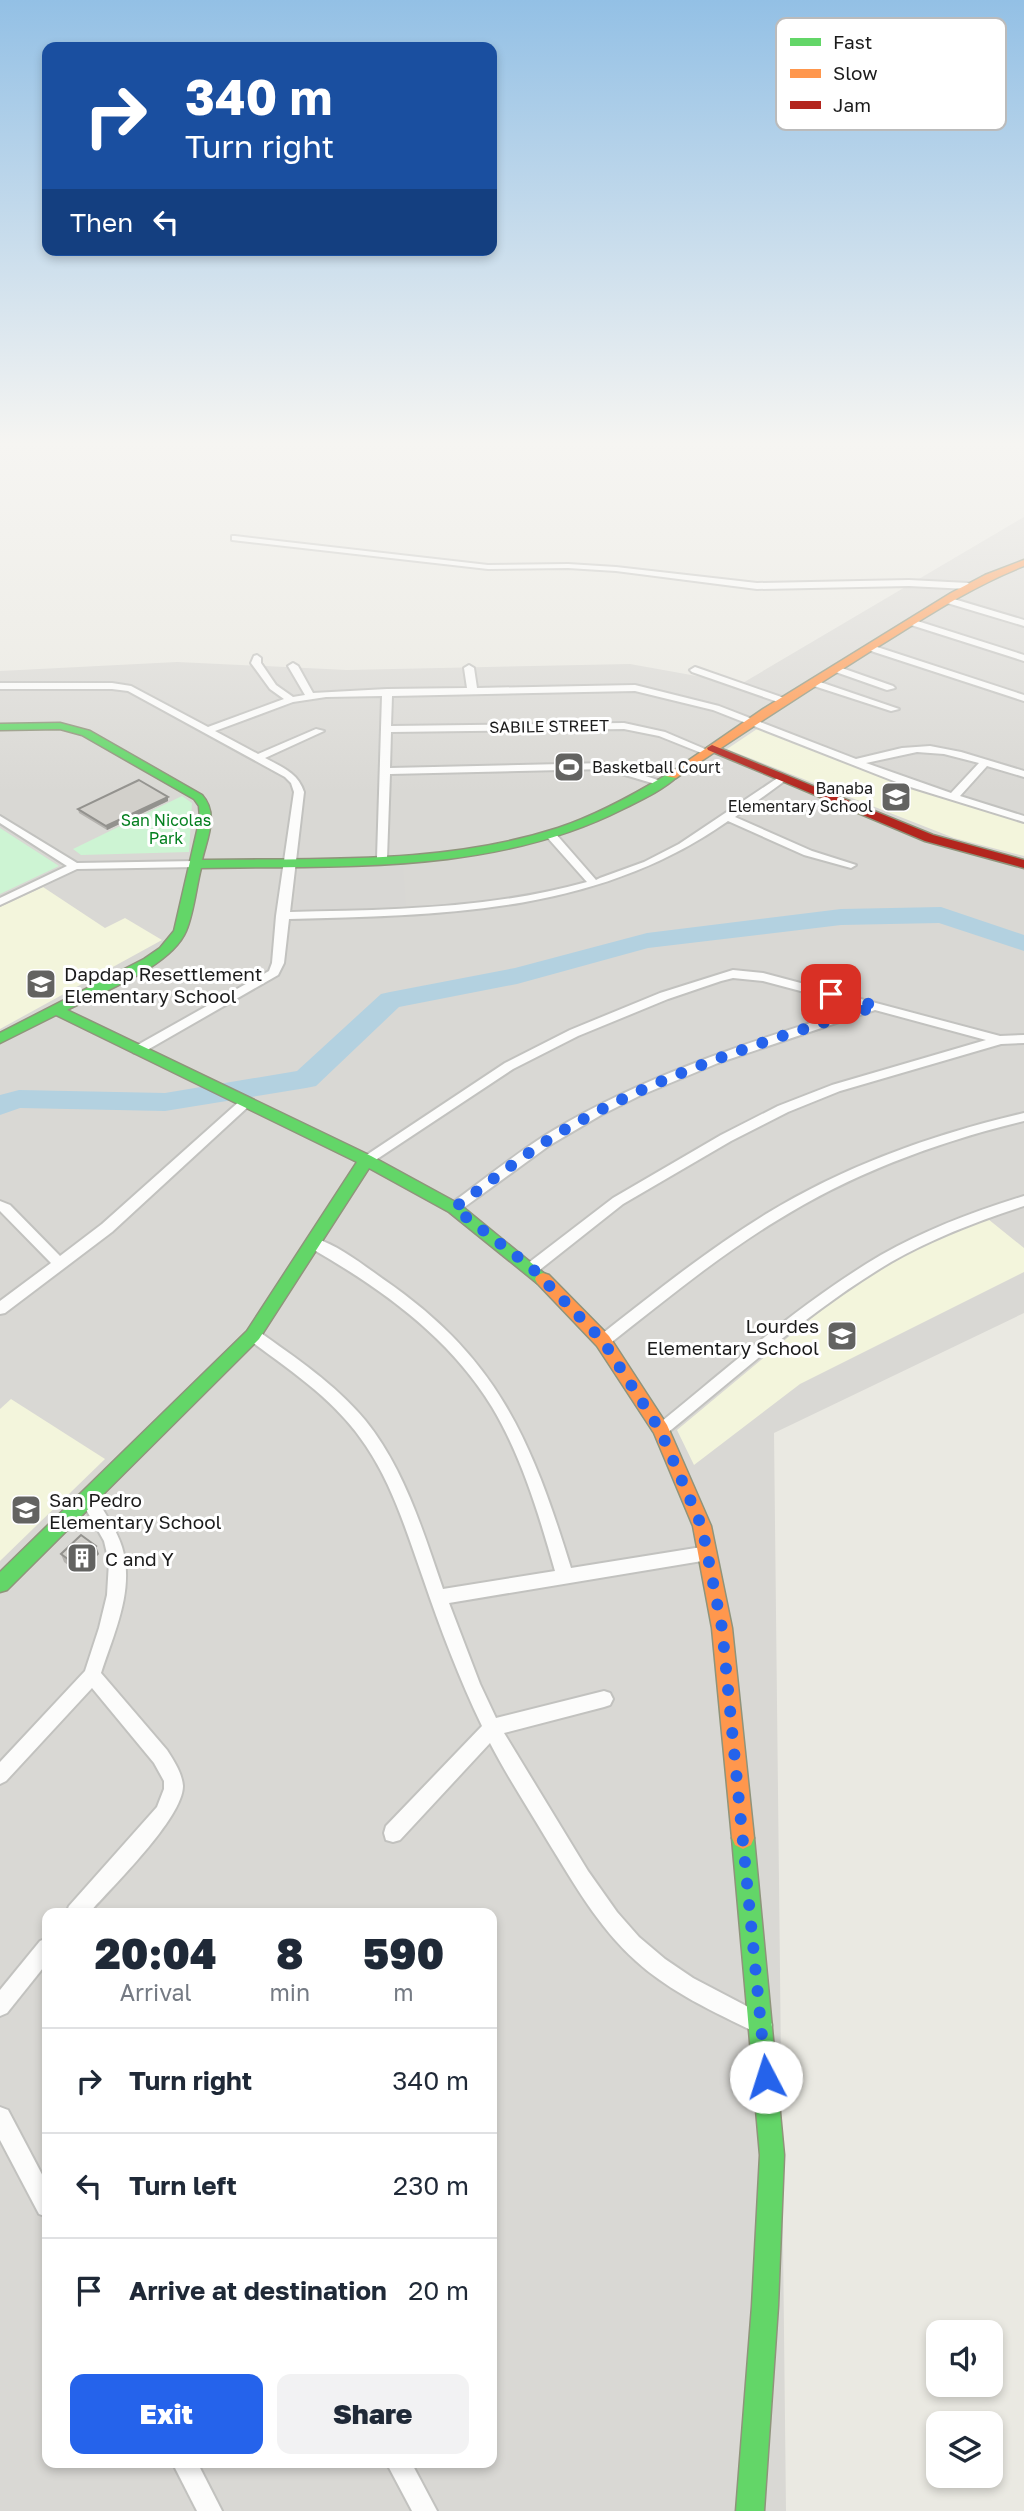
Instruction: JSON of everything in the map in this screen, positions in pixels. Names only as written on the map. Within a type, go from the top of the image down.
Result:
[{"type":"street","points":[[415,559],[464,565],[616,569],[757,586],[897,583],[968,586]]},
{"type":"street","points":[[0,902],[75,866],[382,858],[462,852],[551,835],[596,818],[662,783],[752,721],[968,586],[1024,563]]},
{"type":"street","points":[[947,600],[1024,623]]},
{"type":"street","points":[[1000,616],[1010,608]]},
{"type":"street","points":[[911,622],[1024,658]]},
{"type":"street","points":[[871,648],[1024,698]]},
{"type":"street","points":[[257,658],[256,663],[273,687],[291,700]]},
{"type":"street","points":[[293,666],[310,696]]},
{"type":"street","points":[[469,668],[472,689]]},
{"type":"street","points":[[836,669],[890,688]]},
{"type":"street","points":[[695,670],[784,701]]},
{"type":"street","points":[[209,730],[291,700],[310,696],[338,698],[387,692],[636,682],[752,721],[952,798],[1024,819]]},
{"type":"street","points":[[814,683],[894,709]]},
{"type":"street","points":[[0,686],[122,687],[140,692],[296,782],[299,792],[278,963],[274,973],[138,1050]]},
{"type":"street","points":[[382,858],[387,692]]},
{"type":"street","points":[[0,727],[60,726],[86,733],[198,797],[205,806],[206,818],[180,931],[164,951],[149,962],[0,1039]]},
{"type":"street","name":"SABILE STREET","points":[[387,729],[624,726],[662,734],[709,750]]},
{"type":"street","points":[[257,758],[319,731]]},
{"type":"street","points":[[858,762],[919,748],[945,750],[1024,774]]},
{"type":"street","points":[[709,750],[929,838],[1024,864]]},
{"type":"street","points":[[952,798],[985,762]]},
{"type":"street","points":[[386,771],[606,766],[662,783]]},
{"type":"street","points":[[282,916],[481,908],[593,883],[648,864],[698,837],[782,778]]},
{"type":"street","points":[[727,817],[808,853],[851,865]]},
{"type":"street","points":[[0,819],[75,866]]},
{"type":"street","points":[[551,835],[593,883]]},
{"type":"street","points":[[0,1584],[253,1335],[366,1160],[509,1066],[574,1033],[664,996],[733,974],[763,977],[1000,1040]]},
{"type":"street","points":[[454,1208],[558,1134],[673,1076],[742,1048],[877,1006]]},
{"type":"street","points":[[54,1009],[366,1160],[454,1208],[532,1268],[603,1341],[660,1430],[702,1527],[722,1628],[772,2155],[765,2306],[750,2511]]},
{"type":"street","points":[[532,1268],[618,1201],[783,1109],[847,1084],[1000,1040],[1024,1039]]},
{"type":"street","points":[[0,1309],[107,1228],[240,1099]]},
{"type":"street","points":[[603,1341],[715,1255],[798,1201],[876,1163],[1024,1116]]},
{"type":"street","points":[[660,1430],[811,1310],[887,1259],[968,1219],[1024,1201]]},
{"type":"street","points":[[0,1206],[60,1264]]},
{"type":"street","points":[[314,1243],[360,1268],[410,1306],[461,1356],[496,1401],[539,1489],[565,1575]]},
{"type":"street","points":[[253,1335],[303,1371],[349,1413],[370,1440],[387,1468],[408,1516],[492,1728],[529,1794],[614,1924],[643,1954],[683,1985],[761,2025]]},
{"type":"street","points":[[0,1775],[92,1675],[116,1591],[117,1569],[114,1547],[88,1499]]},
{"type":"street","points":[[438,1597],[708,1553]]},
{"type":"street","points":[[85,1908],[164,1813],[172,1798],[173,1782],[165,1763],[92,1675]]},
{"type":"street","points":[[393,1833],[492,1728],[604,1699]]},
{"type":"street","points":[[0,2006],[42,1954]]},
{"type":"street","points":[[0,2118],[42,2197]]},
{"type":"street","points":[[187,2468],[210,2511]]},
{"type":"street","points":[[401,2468],[425,2511]]},
{"type":"shaded area","points":[[953,559],[1024,559],[1024,1313],[774,1433],[786,2511],[0,2511],[0,671],[177,662],[347,670],[630,664],[741,684]]},
{"type":"shaded area","name":"Banaba Elementary School","points":[[760,727],[914,788],[1024,822],[1024,856],[954,838],[727,749]]},
{"type":"shaded area","points":[[403,865],[406,906],[294,912],[299,870]]},
{"type":"shaded area","name":"Dapdap Resettlement Elementary School","points":[[43,887],[105,928],[125,918],[162,940],[0,1029],[0,907]]},
{"type":"shaded area","name":"Lourdes Elementary School","points":[[988,1219],[1024,1248],[1024,1272],[800,1384],[694,1465],[677,1430],[846,1289],[898,1256]]},
{"type":"shaded area","name":"San Pedro Elementary School","points":[[11,1399],[105,1459],[0,1561],[0,1409]]},
{"type":"green space","name":"San Nicolas Park","points":[[182,796],[192,803],[189,852],[81,855],[73,849]]},
{"type":"green space","points":[[0,828],[59,866],[0,894]]},
{"type":"building","points":[[139,780],[168,797],[106,826],[78,809]]},
{"type":"building","points":[[81,1535],[96,1546],[76,1565],[61,1554]]},
{"type":"waterway","points":[[0,1105],[19,1099],[165,1102],[306,1079],[390,1000],[517,976],[647,941],[841,917],[941,915],[1024,943]]},
{"type":"traffic: fast","points":[[0,727],[60,726],[86,733],[198,797],[205,805],[206,818],[180,931],[165,951],[149,962],[0,1039]]},
{"type":"traffic: fast","points":[[197,864],[374,861],[505,846],[564,830],[596,817],[672,776]]},
{"type":"traffic: fast","points":[[54,1009],[366,1160],[454,1208],[543,1279]]},
{"type":"traffic: fast","points":[[0,1584],[253,1335],[366,1160]]},
{"type":"traffic: fast","points":[[743,1838],[772,2155],[765,2306],[750,2511]]},
{"type":"traffic: slow","points":[[672,776],[767,711],[954,595],[988,577],[1024,563]]},
{"type":"traffic: slow","points":[[543,1279],[603,1341],[661,1430],[702,1526],[722,1628],[743,1838]]},
{"type":"traffic: jam","points":[[712,748],[929,838],[1024,864]]},
{"type":"place","name":"Basketball Court","points":[[569,767]]},
{"type":"place","name":"Banaba Elementary School","points":[[896,797]]},
{"type":"place","name":"Dapdap Resettlement Elementary School","points":[[41,984]]},
{"type":"place","name":"Lourdes Elementary School","points":[[842,1336]]},
{"type":"place","name":"San Pedro Elementary School","points":[[26,1510]]},
{"type":"place","name":"C and Y","points":[[82,1558]]},
{"type":"route","points":[[766,2077],[722,1628],[702,1527],[660,1430],[603,1341],[532,1268],[454,1208],[558,1134],[673,1076],[742,1048],[877,1006],[831,994]]}]
